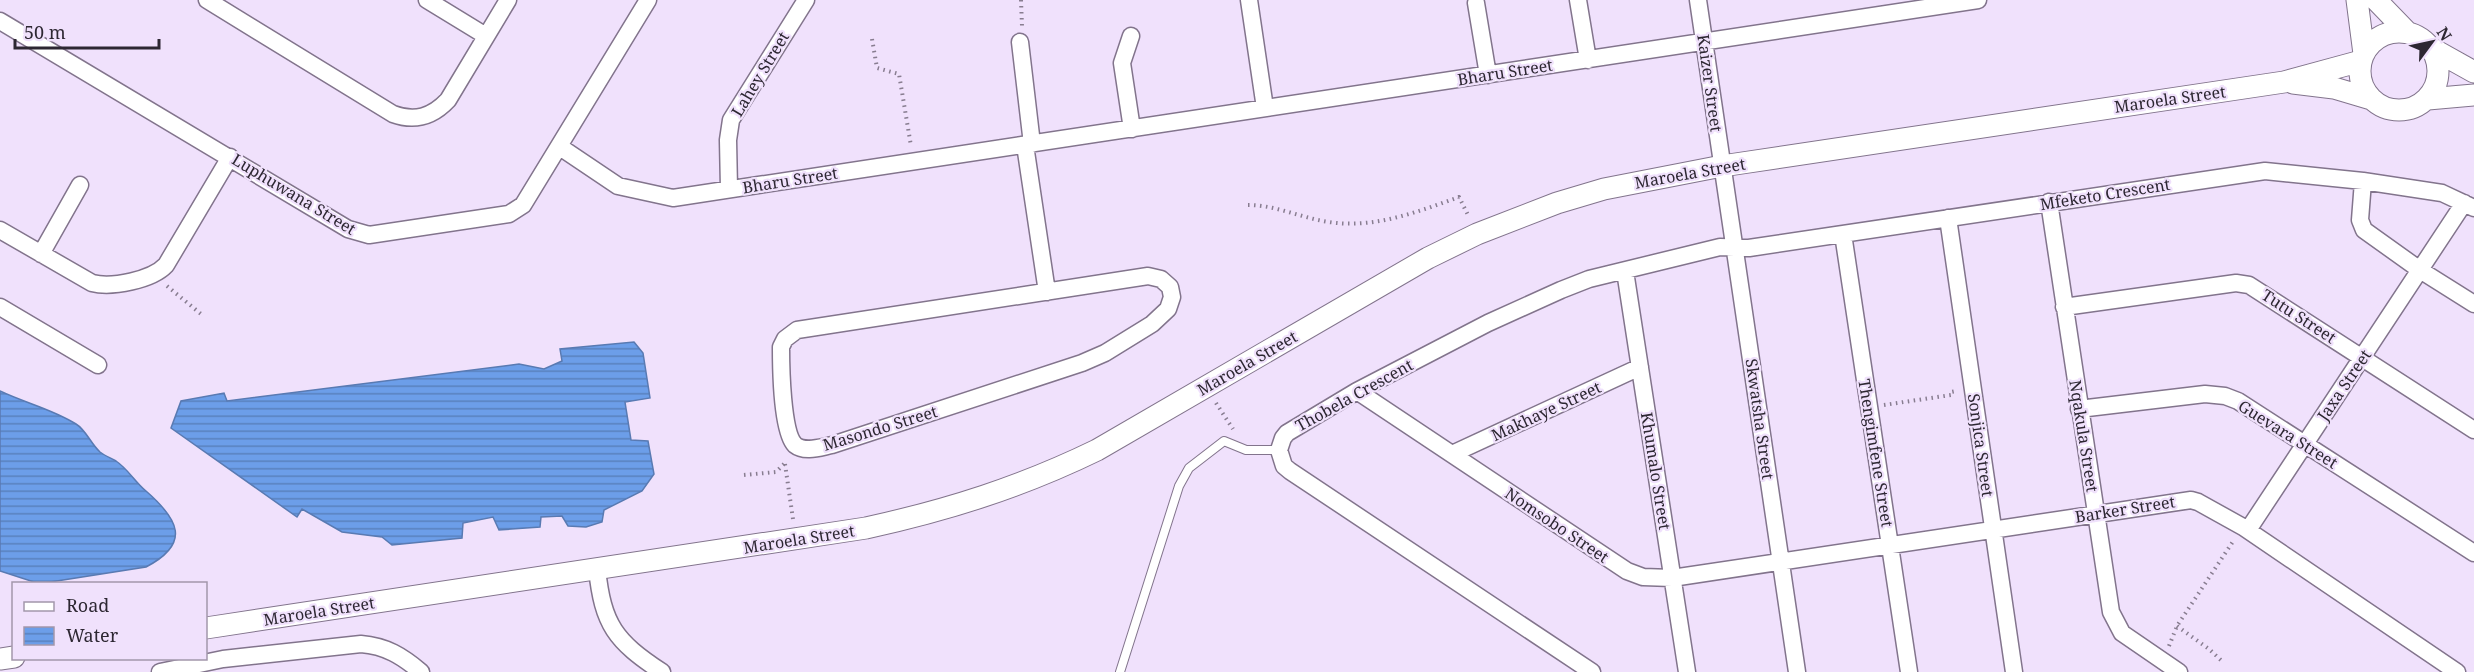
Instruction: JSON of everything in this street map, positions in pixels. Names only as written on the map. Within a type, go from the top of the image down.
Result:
[{"type":"street","points":[[207,0],[403,118],[424,117],[441,108],[508,0]]},
{"type":"street","points":[[427,0],[486,36]]},
{"type":"street","name":"Luphuwana Street","points":[[0,21],[348,229],[369,235],[508,214],[529,199],[648,0]]},
{"type":"street","name":"Lahey Street","points":[[729,189],[728,140],[731,120],[806,0]]},
{"type":"street","points":[[1249,0],[1265,108]]},
{"type":"street","points":[[1578,0],[1588,60]]},
{"type":"street","name":"Kaizer Street","points":[[1698,0],[1722,166]]},
{"type":"street","name":"Bharu Street","points":[[560,147],[618,186],[673,198],[1978,0]]},
{"type":"street","points":[[2357,0],[2363,57],[2360,74],[2363,87],[2371,99],[2381,106],[2393,110],[2406,110],[2428,99],[2435,88],[2439,69],[2431,48]]},
{"type":"street","points":[[2376,0],[2408,33]]},
{"type":"street","points":[[1476,3],[1488,75]]},
{"type":"street","points":[[2363,57],[2379,38],[2393,32],[2408,33],[2421,38],[2431,48],[2474,72]]},
{"type":"street","points":[[1131,36],[1122,63],[1132,129]]},
{"type":"street","points":[[1020,42],[1028,144],[1047,292]]},
{"type":"street","name":"Maroela Street","points":[[207,628],[796,539],[898,521],[987,497],[1051,472],[1097,450],[1428,258],[1477,234],[1557,203],[1604,189],[1722,166],[2284,82],[2363,57]]},
{"type":"street","name":"Maroela Street","points":[[2284,82],[2334,88],[2371,99]]},
{"type":"street","points":[[2428,99],[2474,95]]},
{"type":"street","points":[[0,230],[87,281],[98,285],[151,276],[166,265],[230,157]]},
{"type":"street","name":"Skwatsha Street","points":[[1722,166],[1797,672]]},
{"type":"street","name":"Mfeketo Crescent","points":[[1734,248],[1749,248],[2247,172],[2265,171],[2363,181],[2442,193],[2469,206]]},
{"type":"street","points":[[2363,181],[2360,220],[2364,230],[2420,270],[2474,304]]},
{"type":"street","points":[[41,254],[80,184]]},
{"type":"street","name":"Nqakula Street","points":[[2049,202],[2113,620],[2122,633],[2159,667],[2179,672]]},
{"type":"street","name":"Jaxa Street","points":[[2245,529],[2305,444],[2420,270],[2469,206]]},
{"type":"street","name":"Sonjica Street","points":[[1948,218],[2014,672]]},
{"type":"street","name":"Thengimfene Street","points":[[1843,234],[1909,672]]},
{"type":"street","name":"Thobela Crescent","points":[[1279,450],[1287,432],[1357,391],[1488,323],[1542,298],[1589,279],[1720,247],[1734,248]]},
{"type":"street","name":"Khumalo Street","points":[[1625,271],[1687,672]]},
{"type":"street","name":"Masondo Street","points":[[1149,276],[1166,283],[1172,297],[1168,309],[1158,320],[1094,359],[832,445],[815,448],[797,447],[791,439],[787,425],[781,347],[792,332],[1047,292],[1149,276]]},
{"type":"street","name":"Tutu Street","points":[[2064,307],[2243,284],[2256,288],[2474,430]]},
{"type":"street","points":[[0,307],[98,365]]},
{"type":"street","name":"Makhaye Street","points":[[1452,454],[1640,367]]},
{"type":"street","name":"Nomsobo Street","points":[[1357,391],[1626,571],[1643,578],[1672,578],[1781,561]]},
{"type":"street","name":"Guevara Street","points":[[2079,409],[2217,394],[2238,401],[2474,554]]},
{"type":"street","points":[[1279,450],[1284,466],[1290,471],[1592,672]]},
{"type":"street","name":"Barker Street","points":[[1781,561],[2191,500],[2245,529],[2451,670]]},
{"type":"street","points":[[597,569],[600,600],[612,627],[633,653],[662,672]]},
{"type":"street","points":[[160,672],[223,659],[361,644],[378,646],[393,652],[421,672]]},
{"type":"street","points":[[0,659],[3,672]]},
{"type":"lane","points":[[1120,672],[1179,486],[1189,468],[1224,441],[1246,450],[1279,450]]},
{"type":"path","points":[[1020,42],[1021,0]]},
{"type":"path","points":[[872,39],[877,68],[899,74],[914,161]]},
{"type":"path","points":[[1248,205],[1261,205],[1329,222],[1368,225],[1459,198],[1477,234]]},
{"type":"path","points":[[151,276],[165,284],[201,314]]},
{"type":"path","points":[[1206,387],[1246,450]]},
{"type":"path","points":[[1869,410],[1890,403],[1951,395],[1951,392],[1973,389]]},
{"type":"path","points":[[744,475],[776,472],[797,447]]},
{"type":"path","points":[[785,464],[796,539]]},
{"type":"path","points":[[2159,667],[2177,627],[2245,529]]},
{"type":"path","points":[[2177,627],[2209,649],[2224,663]]},
{"type":"water","points":[[634,342],[643,353],[650,398],[625,402],[631,440],[648,441],[654,474],[642,491],[604,510],[602,522],[586,527],[568,526],[562,516],[541,517],[540,527],[499,530],[493,517],[463,523],[462,538],[392,545],[382,537],[342,532],[302,509],[297,517],[171,428],[181,401],[224,393],[227,401],[519,364],[544,369],[562,361],[560,349]]},
{"type":"water","points":[[0,391],[58,414],[76,424],[100,452],[124,468],[166,511],[175,530],[175,540],[161,558],[146,567],[50,582],[34,582],[0,571]]}]
